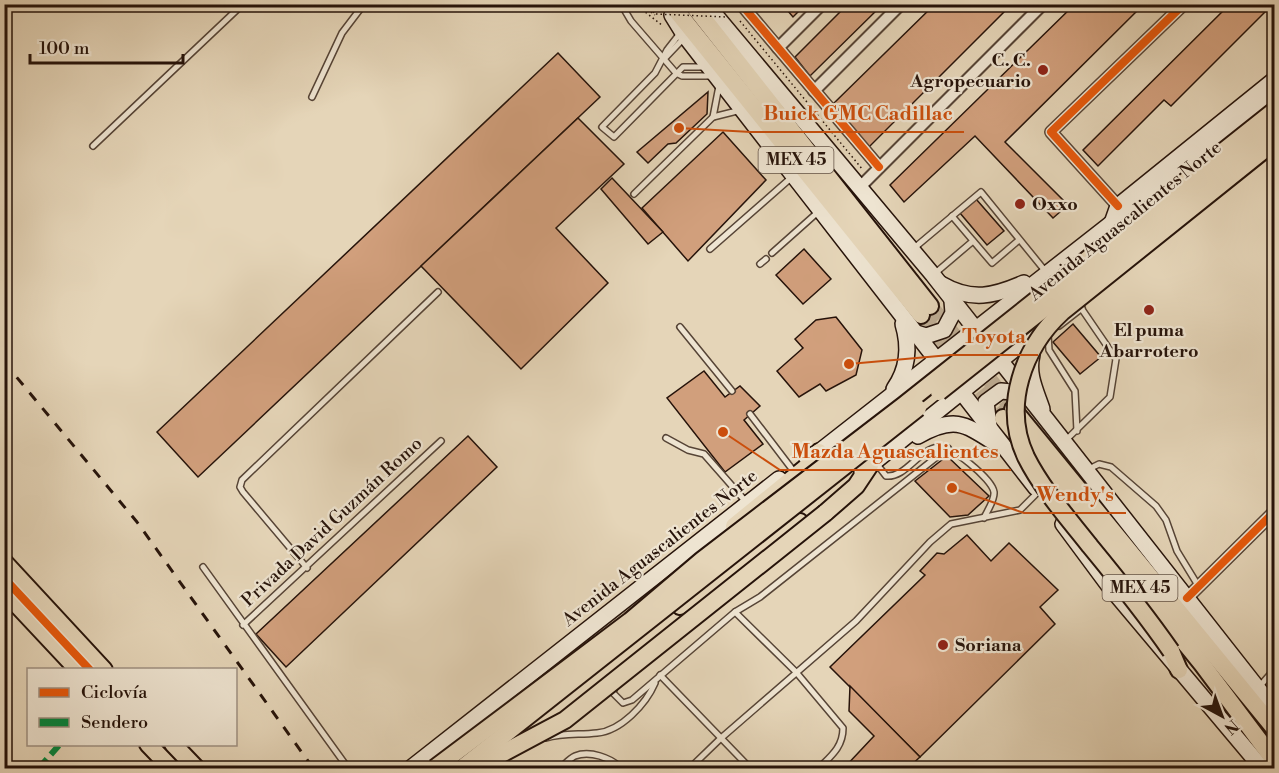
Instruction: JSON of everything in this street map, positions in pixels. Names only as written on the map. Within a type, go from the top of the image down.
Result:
[{"type":"main road","name":"MEX 45","points":[[671,4],[926,310],[692,4]]},
{"type":"main road","name":"MEX 45","points":[[706,4],[871,176],[911,250],[1275,709]]},
{"type":"main road","name":"MEX 45","points":[[661,9],[684,34],[960,393],[1002,418],[1275,728]]},
{"type":"main road","points":[[1111,225],[1118,206],[1261,107],[1275,81]]},
{"type":"main road","name":"Avenida Aguascalientes Norte","points":[[411,768],[792,469],[819,452],[1275,96]]},
{"type":"main road","name":"Avenida Aguascalientes Norte","points":[[435,768],[634,626],[702,560],[904,405],[1261,107]]},
{"type":"main road","name":"Avenida Aguascalientes Norte","points":[[462,768],[634,626],[1275,126]]},
{"type":"main road","points":[[1179,670],[1172,651],[1060,508],[1026,457],[1020,441],[1015,410],[1019,382],[1026,358],[1046,327],[1275,142]]},
{"type":"main road","name":"Avenida Aguascalientes Norte","points":[[489,768],[624,665],[1046,324],[1079,304],[1104,278],[1275,142]]},
{"type":"main road","points":[[1104,278],[1133,264],[1275,152]]},
{"type":"main road","points":[[934,278],[956,291],[989,296],[999,295],[1047,273]]},
{"type":"main road","points":[[913,332],[926,336],[944,330],[953,313],[952,300]]},
{"type":"main road","points":[[887,398],[901,378],[907,352],[906,333],[894,308]]},
{"type":"main road","points":[[1046,324],[1029,366],[1031,380],[1047,421]]},
{"type":"main road","points":[[903,386],[911,381],[921,381],[933,388],[938,401],[935,411],[929,418]]},
{"type":"main road","points":[[1002,418],[986,402],[1001,391],[1024,393]]},
{"type":"main road","name":"MEX 45","points":[[1002,418],[1013,456],[1038,491],[1109,586],[1262,768]]},
{"type":"main road","name":"MEX 45","points":[[1002,418],[1194,655],[1275,760]]},
{"type":"main road","points":[[896,446],[939,425],[955,423],[972,428],[1013,456]]},
{"type":"main road","points":[[634,626],[642,601],[809,465],[819,452]]},
{"type":"main road","points":[[474,768],[565,720],[825,513],[856,486],[872,464]]},
{"type":"main road","points":[[634,626],[671,613],[784,527],[800,522]]},
{"type":"main road","points":[[4,562],[103,668]]},
{"type":"main road","points":[[4,591],[77,668]]},
{"type":"main road","points":[[150,746],[171,768]]},
{"type":"main road","points":[[176,746],[196,768]]},
{"type":"street","points":[[778,48],[822,4]]},
{"type":"street","points":[[814,91],[901,4]]},
{"type":"street","points":[[738,9],[778,48],[814,91],[871,176],[1043,4]]},
{"type":"street","points":[[1118,206],[1051,132],[1184,4]]},
{"type":"street","points":[[1187,598],[1275,512]]},
{"type":"lane","points":[[93,146],[243,4]]},
{"type":"lane","points":[[312,97],[342,33],[364,4]]},
{"type":"lane","points":[[621,4],[631,21],[676,73],[682,76],[715,75]]},
{"type":"lane","points":[[684,34],[655,73],[602,127],[614,137],[683,67],[715,75]]},
{"type":"lane","points":[[713,117],[715,75]]},
{"type":"lane","points":[[634,194],[713,117],[742,110]]},
{"type":"lane","points":[[710,249],[793,176]]},
{"type":"lane","points":[[911,250],[981,192],[1047,273]]},
{"type":"lane","points":[[772,253],[819,210]]},
{"type":"lane","points":[[952,216],[992,263],[1019,240]]},
{"type":"lane","points":[[934,278],[974,241]]},
{"type":"lane","points":[[760,264],[766,259]]},
{"type":"lane","points":[[308,568],[243,492],[240,487],[242,480],[438,292]]},
{"type":"lane","points":[[1064,442],[1077,431],[1110,397],[1116,359],[1079,304],[1049,333],[1047,339],[1049,350],[1075,391],[1077,431]]},
{"type":"lane","points":[[680,327],[732,392]]},
{"type":"lane","points":[[750,414],[792,469]]},
{"type":"lane","points":[[666,438],[688,450],[704,454],[748,504]]},
{"type":"lane","name":"Privada David Guzmán Romo","points":[[243,625],[308,568],[441,441]]},
{"type":"lane","points":[[872,464],[886,476],[894,476],[928,451],[938,447],[948,448],[977,471],[993,489],[994,496],[984,518]]},
{"type":"lane","points":[[519,747],[556,735],[600,733],[630,716],[650,696],[660,675],[735,612],[760,597],[948,448]]},
{"type":"lane","points":[[1086,471],[1099,464],[1111,467],[1156,506],[1166,520],[1177,551],[1199,587]]},
{"type":"lane","points":[[690,768],[720,739],[856,621],[930,542],[951,524],[1020,510],[1038,491]]},
{"type":"lane","points":[[203,567],[348,768]]},
{"type":"lane","points":[[735,612],[796,672],[843,728],[843,739],[838,749],[819,768]]},
{"type":"lane","points":[[624,665],[613,693],[623,703],[656,681]]},
{"type":"lane","points":[[1258,688],[1275,670]]},
{"type":"lane","points":[[660,675],[750,768]]},
{"type":"lane","points":[[560,768],[575,756],[588,754],[613,760],[621,768]]},
{"type":"path","points":[[635,4],[653,18],[655,15],[641,4]]},
{"type":"path","points":[[635,4],[654,17]]},
{"type":"path","points":[[641,4],[661,9],[727,17]]},
{"type":"path","points":[[738,9],[871,176]]},
{"type":"building","points":[[782,4],[806,4],[793,17]]},
{"type":"building","points":[[848,4],[883,4],[810,76],[795,57]]},
{"type":"building","points":[[935,4],[1012,4],[869,147],[833,104]]},
{"type":"building","name":"C. C. Agropecuario","points":[[1075,4],[1144,4],[1005,142],[1068,205],[1053,218],[975,136],[904,202],[890,185]]},
{"type":"building","points":[[1230,4],[1273,4],[1171,106],[1164,100],[1098,166],[1083,150]]},
{"type":"building","points":[[558,53],[600,97],[198,477],[157,432]]},
{"type":"building","points":[[708,92],[707,114],[676,143],[668,144],[648,163],[637,152]]},
{"type":"building","points":[[578,118],[624,164],[556,228],[608,283],[521,369],[421,266]]},
{"type":"building","points":[[723,132],[766,180],[688,261],[642,208]]},
{"type":"building","points":[[612,178],[663,232],[648,244],[601,189]]},
{"type":"building","name":"Oxxo","points":[[976,199],[1004,231],[987,245],[960,213]]},
{"type":"building","points":[[804,249],[831,279],[803,304],[776,275]]},
{"type":"building","points":[[836,317],[862,350],[856,375],[826,391],[820,384],[799,397],[777,371],[803,348],[795,339],[816,320]]},
{"type":"building","points":[[1073,324],[1101,357],[1080,374],[1053,342]]},
{"type":"building","points":[[704,371],[725,397],[740,386],[760,406],[744,420],[763,444],[725,472],[667,398]]},
{"type":"building","points":[[468,436],[497,467],[286,667],[256,634]]},
{"type":"building","points":[[947,456],[989,496],[968,515],[950,517],[915,481]]},
{"type":"building","name":"Soriana","points":[[967,535],[991,561],[1009,543],[1058,590],[1040,607],[1055,624],[920,757],[830,667],[925,575],[920,571],[937,553],[944,554]]},
{"type":"building","points":[[850,686],[920,757],[908,768],[844,768],[874,736],[849,711]]},
{"type":"building","points":[[580,762],[599,762],[605,768],[574,768]]},
{"type":"tunnel","points":[[930,306],[1013,409]]},
{"type":"tunnel","points":[[921,315],[1003,418]]},
{"type":"railway","points":[[4,362],[137,522],[313,768]]},
{"type":"marked path","points":[[39,768],[58,746]]},
{"type":"cycle path","points":[[741,4],[879,167]]},
{"type":"cycle path","points":[[1118,206],[1051,132],[1184,4]]},
{"type":"cycle path","points":[[1187,598],[1274,512]]},
{"type":"cycle path","points":[[4,578],[88,668]]},
{"type":"place","name":"C. C. Agropecuario","points":[[1043,70]]},
{"type":"place","name":"Buick GMC Cadillac","points":[[679,128]]},
{"type":"place","name":"Oxxo","points":[[1020,204]]},
{"type":"place","name":"El puma Abarrotero","points":[[1149,310]]},
{"type":"place","name":"Toyota","points":[[849,364]]},
{"type":"place","name":"Mazda Aguascalientes","points":[[723,432]]},
{"type":"place","name":"Wendy's","points":[[952,488]]},
{"type":"place","name":"Soriana","points":[[943,645]]}]
